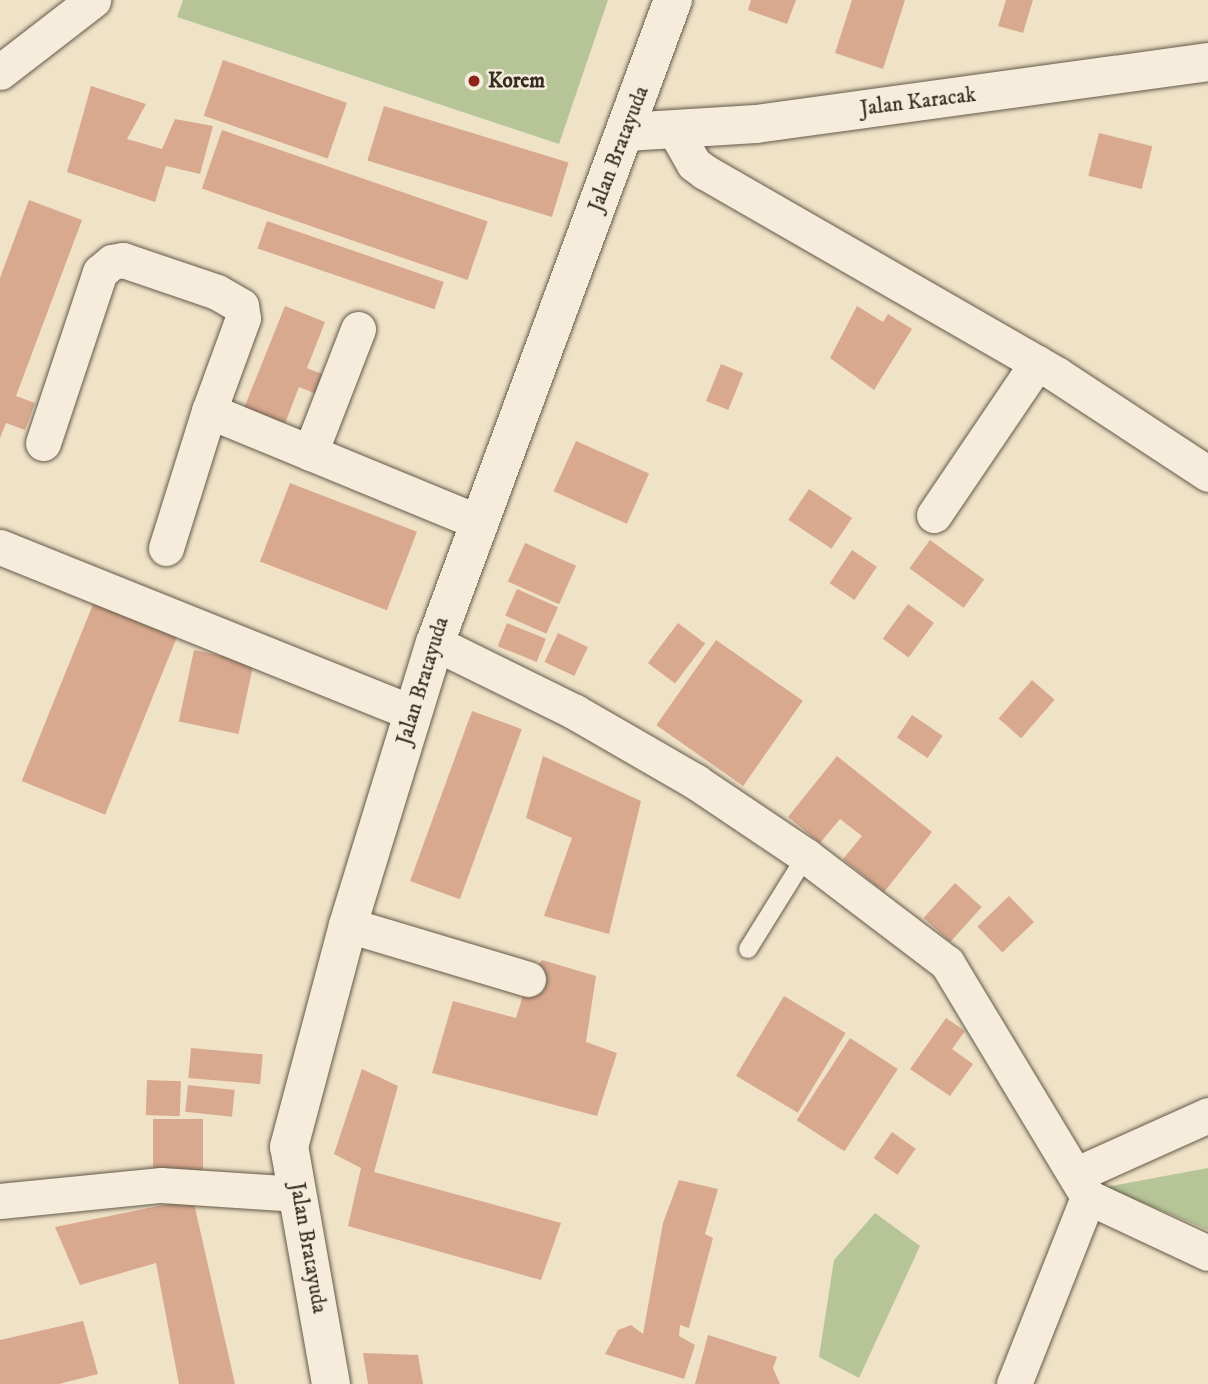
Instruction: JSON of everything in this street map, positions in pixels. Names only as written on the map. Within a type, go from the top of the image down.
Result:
[{"type":"street","points":[[0,72],[93,0]]},
{"type":"street","name":"Jalan Bratayuda","points":[[331,1384],[289,1147],[348,925],[435,643],[476,521],[626,132],[673,0]]},
{"type":"street","name":"Jalan Karacak","points":[[626,132],[756,124],[1208,62]]},
{"type":"street","points":[[674,129],[694,164],[705,172],[1037,363],[1208,474]]},
{"type":"street","points":[[43,443],[100,272],[116,260],[218,292],[241,306],[243,318],[209,411],[166,548]]},
{"type":"street","points":[[310,453],[358,329]]},
{"type":"street","points":[[933,515],[1037,363]]},
{"type":"street","points":[[209,411],[476,521]]},
{"type":"street","points":[[0,547],[413,713]]},
{"type":"street","points":[[435,643],[586,718],[696,782],[806,856],[947,964],[1082,1186],[1208,1253]]},
{"type":"street","points":[[348,925],[528,979]]},
{"type":"street","points":[[1014,1384],[1082,1186],[1208,1115]]},
{"type":"street","points":[[0,1201],[162,1185],[298,1194]]},
{"type":"lane","points":[[748,949],[806,856]]},
{"type":"green space","name":"Korem","points":[[183,0],[608,0],[559,144],[177,17]]},
{"type":"green space","points":[[1208,1168],[1208,1230],[1106,1187]]},
{"type":"green space","points":[[875,1213],[920,1246],[859,1378],[819,1357],[834,1260]]},
{"type":"building","points":[[751,0],[796,0],[787,24],[748,10]]},
{"type":"building","points":[[852,0],[905,0],[883,69],[835,53]]},
{"type":"building","points":[[1006,0],[1033,0],[1023,33],[998,26]]},
{"type":"building","points":[[223,60],[347,103],[328,158],[204,116]]},
{"type":"building","points":[[91,86],[146,104],[127,139],[162,149],[175,119],[213,126],[200,174],[166,166],[155,202],[67,172]]},
{"type":"building","points":[[384,106],[569,162],[552,217],[367,161]]},
{"type":"building","points":[[222,130],[488,221],[468,280],[202,189]]},
{"type":"building","points":[[1099,133],[1152,146],[1142,189],[1088,176]]},
{"type":"building","points":[[29,200],[82,220],[16,396],[35,403],[25,430],[6,423],[0,438],[0,278]]},
{"type":"building","points":[[267,221],[444,282],[434,309],[258,248]]},
{"type":"building","points":[[285,306],[325,322],[307,368],[327,376],[319,395],[299,387],[283,429],[242,413]]},
{"type":"building","points":[[857,306],[883,322],[888,314],[912,329],[874,390],[830,358]]},
{"type":"building","points":[[721,364],[743,373],[728,410],[706,401]]},
{"type":"building","points":[[576,441],[649,474],[627,524],[554,491]]},
{"type":"building","points":[[290,483],[417,532],[387,610],[260,561]]},
{"type":"building","points":[[809,489],[852,518],[831,549],[788,520]]},
{"type":"building","points":[[930,540],[984,579],[964,608],[909,568]]},
{"type":"building","points":[[525,543],[576,566],[559,604],[508,581]]},
{"type":"building","points":[[852,550],[877,567],[855,600],[830,583]]},
{"type":"building","points":[[517,589],[558,607],[546,634],[505,615]]},
{"type":"building","points":[[94,602],[177,636],[105,815],[22,781]]},
{"type":"building","points":[[908,604],[934,623],[909,658],[883,639]]},
{"type":"building","points":[[507,623],[546,639],[537,662],[498,646]]},
{"type":"building","points":[[678,623],[705,643],[675,683],[648,663]]},
{"type":"building","points":[[558,633],[588,647],[574,676],[544,662]]},
{"type":"building","points":[[716,640],[803,701],[743,786],[656,725]]},
{"type":"building","points":[[194,650],[254,663],[238,734],[179,721]]},
{"type":"building","points":[[1032,680],[1055,700],[1021,738],[999,718]]},
{"type":"building","points":[[472,711],[522,729],[460,899],[410,881]]},
{"type":"building","points":[[912,715],[943,736],[928,758],[897,737]]},
{"type":"building","points":[[543,756],[641,801],[609,934],[544,916],[572,838],[526,818]]},
{"type":"building","points":[[837,756],[932,832],[884,892],[843,859],[862,836],[840,819],[820,843],[788,817]]},
{"type":"building","points":[[955,883],[982,907],[950,942],[924,918]]},
{"type":"building","points":[[1009,896],[1034,922],[1002,952],[977,927]]},
{"type":"building","points":[[542,960],[596,976],[586,1042],[617,1053],[597,1116],[432,1073],[453,1001],[516,1018],[528,979]]},
{"type":"building","points":[[784,996],[846,1033],[798,1113],[736,1076]]},
{"type":"building","points":[[946,1018],[965,1031],[952,1049],[973,1064],[950,1096],[910,1069]]},
{"type":"building","points":[[850,1038],[898,1069],[844,1151],[797,1120]]},
{"type":"building","points":[[191,1048],[263,1054],[260,1084],[188,1078]]},
{"type":"building","points":[[362,1069],[398,1086],[374,1172],[561,1223],[541,1280],[348,1226],[361,1168],[334,1154]]},
{"type":"building","points":[[147,1080],[181,1081],[180,1116],[146,1115]]},
{"type":"building","points":[[188,1085],[235,1090],[232,1117],[185,1112]]},
{"type":"building","points":[[153,1119],[203,1119],[203,1175],[153,1175]]},
{"type":"building","points":[[892,1132],[916,1149],[897,1175],[874,1158]]},
{"type":"building","points":[[679,1180],[718,1189],[705,1234],[713,1238],[689,1328],[680,1325],[679,1336],[695,1345],[684,1379],[605,1354],[618,1330],[631,1325],[643,1334],[663,1223]]},
{"type":"building","points":[[193,1199],[235,1384],[179,1384],[156,1263],[80,1285],[55,1227]]},
{"type":"building","points":[[83,1321],[98,1374],[59,1384],[0,1384],[0,1340]]},
{"type":"building","points":[[708,1335],[777,1357],[773,1368],[780,1384],[695,1384]]},
{"type":"building","points":[[363,1353],[418,1355],[423,1384],[368,1384]]},
{"type":"place","name":"Korem","points":[[474,81]]}]
